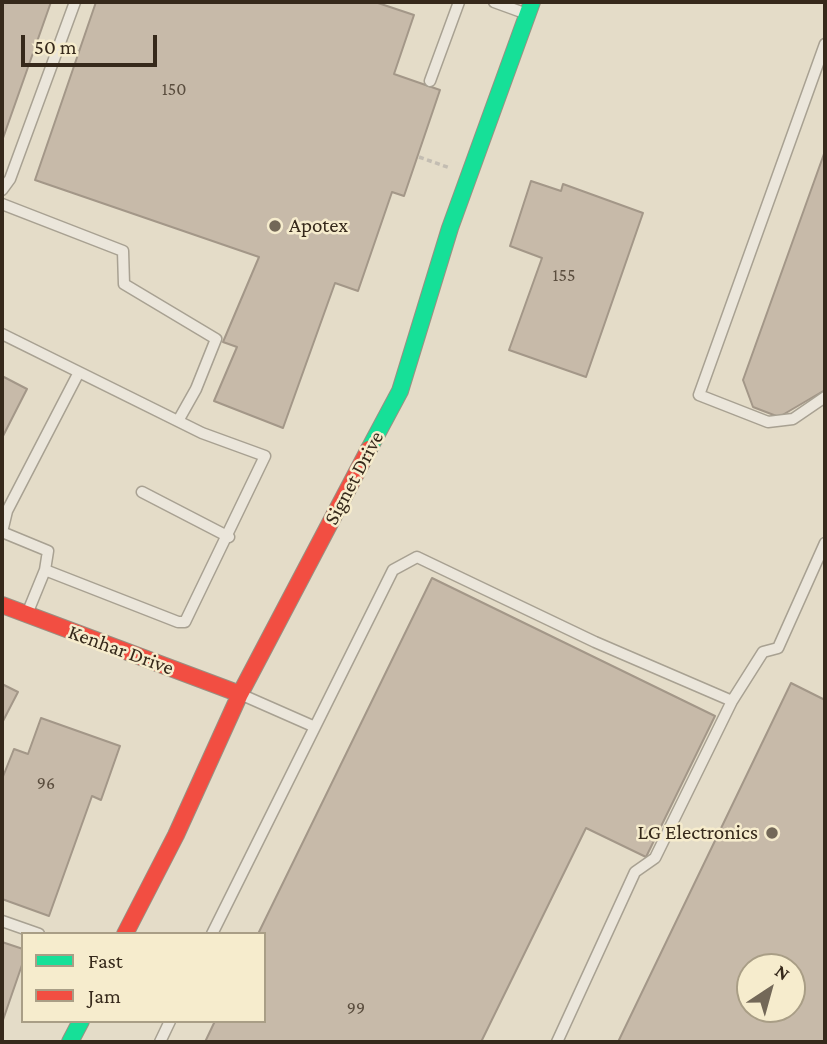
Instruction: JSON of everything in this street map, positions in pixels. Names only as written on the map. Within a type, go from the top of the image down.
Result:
[{"type":"street","name":"Signet Drive","points":[[126,932],[176,835],[240,694],[400,391],[469,175],[530,8]]},
{"type":"street","name":"Kenhar Drive","points":[[2,606],[240,694]]},
{"type":"street","points":[[70,1042],[80,1023]]},
{"type":"lane","points":[[2,190],[10,179],[75,2]]},
{"type":"lane","points":[[430,81],[459,2]]},
{"type":"lane","points":[[494,2],[530,8]]},
{"type":"lane","points":[[825,44],[699,395],[768,422],[793,419],[825,397]]},
{"type":"lane","points":[[2,204],[123,251],[124,284],[216,339],[196,389],[178,421]]},
{"type":"lane","points":[[2,334],[78,374],[178,421],[265,456],[229,537],[186,622],[178,622],[45,570]]},
{"type":"lane","points":[[27,615],[45,570],[48,551],[2,532],[8,511],[78,374]]},
{"type":"lane","points":[[142,492],[229,537]]},
{"type":"lane","points":[[557,1042],[635,872],[655,858],[732,701],[763,652],[778,648],[825,543]]},
{"type":"lane","points":[[213,932],[393,570],[417,558],[595,642],[732,701]]},
{"type":"lane","points":[[240,694],[314,727]]},
{"type":"lane","points":[[2,921],[33,932]]},
{"type":"lane","points":[[160,1042],[169,1023]]},
{"type":"path","points":[[419,157],[469,175]]},
{"type":"building","points":[[2,2],[51,2],[2,141]]},
{"type":"building","name":"Apotex","points":[[96,2],[375,2],[414,15],[394,74],[440,90],[404,196],[392,192],[358,291],[335,283],[283,428],[214,401],[237,347],[223,342],[259,257],[35,180]]},
{"type":"building","points":[[825,151],[825,390],[779,417],[753,407],[743,380]]},
{"type":"building","points":[[531,181],[561,191],[563,184],[643,213],[586,377],[509,350],[542,258],[510,246]]},
{"type":"building","points":[[2,376],[27,389],[2,438]]},
{"type":"building","points":[[432,578],[715,716],[646,857],[586,828],[481,1042],[205,1042],[214,1023],[266,1023],[266,932],[259,932]]},
{"type":"building","name":"LG Electronics","points":[[791,683],[825,700],[825,1042],[618,1042]]},
{"type":"building","points":[[2,684],[18,692],[2,723]]},
{"type":"building","points":[[41,718],[120,746],[101,800],[92,796],[49,916],[2,899],[2,779],[14,749],[28,754]]},
{"type":"building","points":[[2,942],[21,948],[21,968],[3,1020]]},
{"type":"traffic: fast","points":[[369,449],[400,391],[450,228],[532,2]]},
{"type":"traffic: fast","points":[[70,1042],[80,1023]]},
{"type":"traffic: jam","points":[[126,932],[176,835],[240,694],[369,449]]},
{"type":"traffic: jam","points":[[2,605],[240,694]]},
{"type":"place","name":"Apotex","points":[[275,226]]},
{"type":"place","name":"LG Electronics","points":[[772,833]]}]
